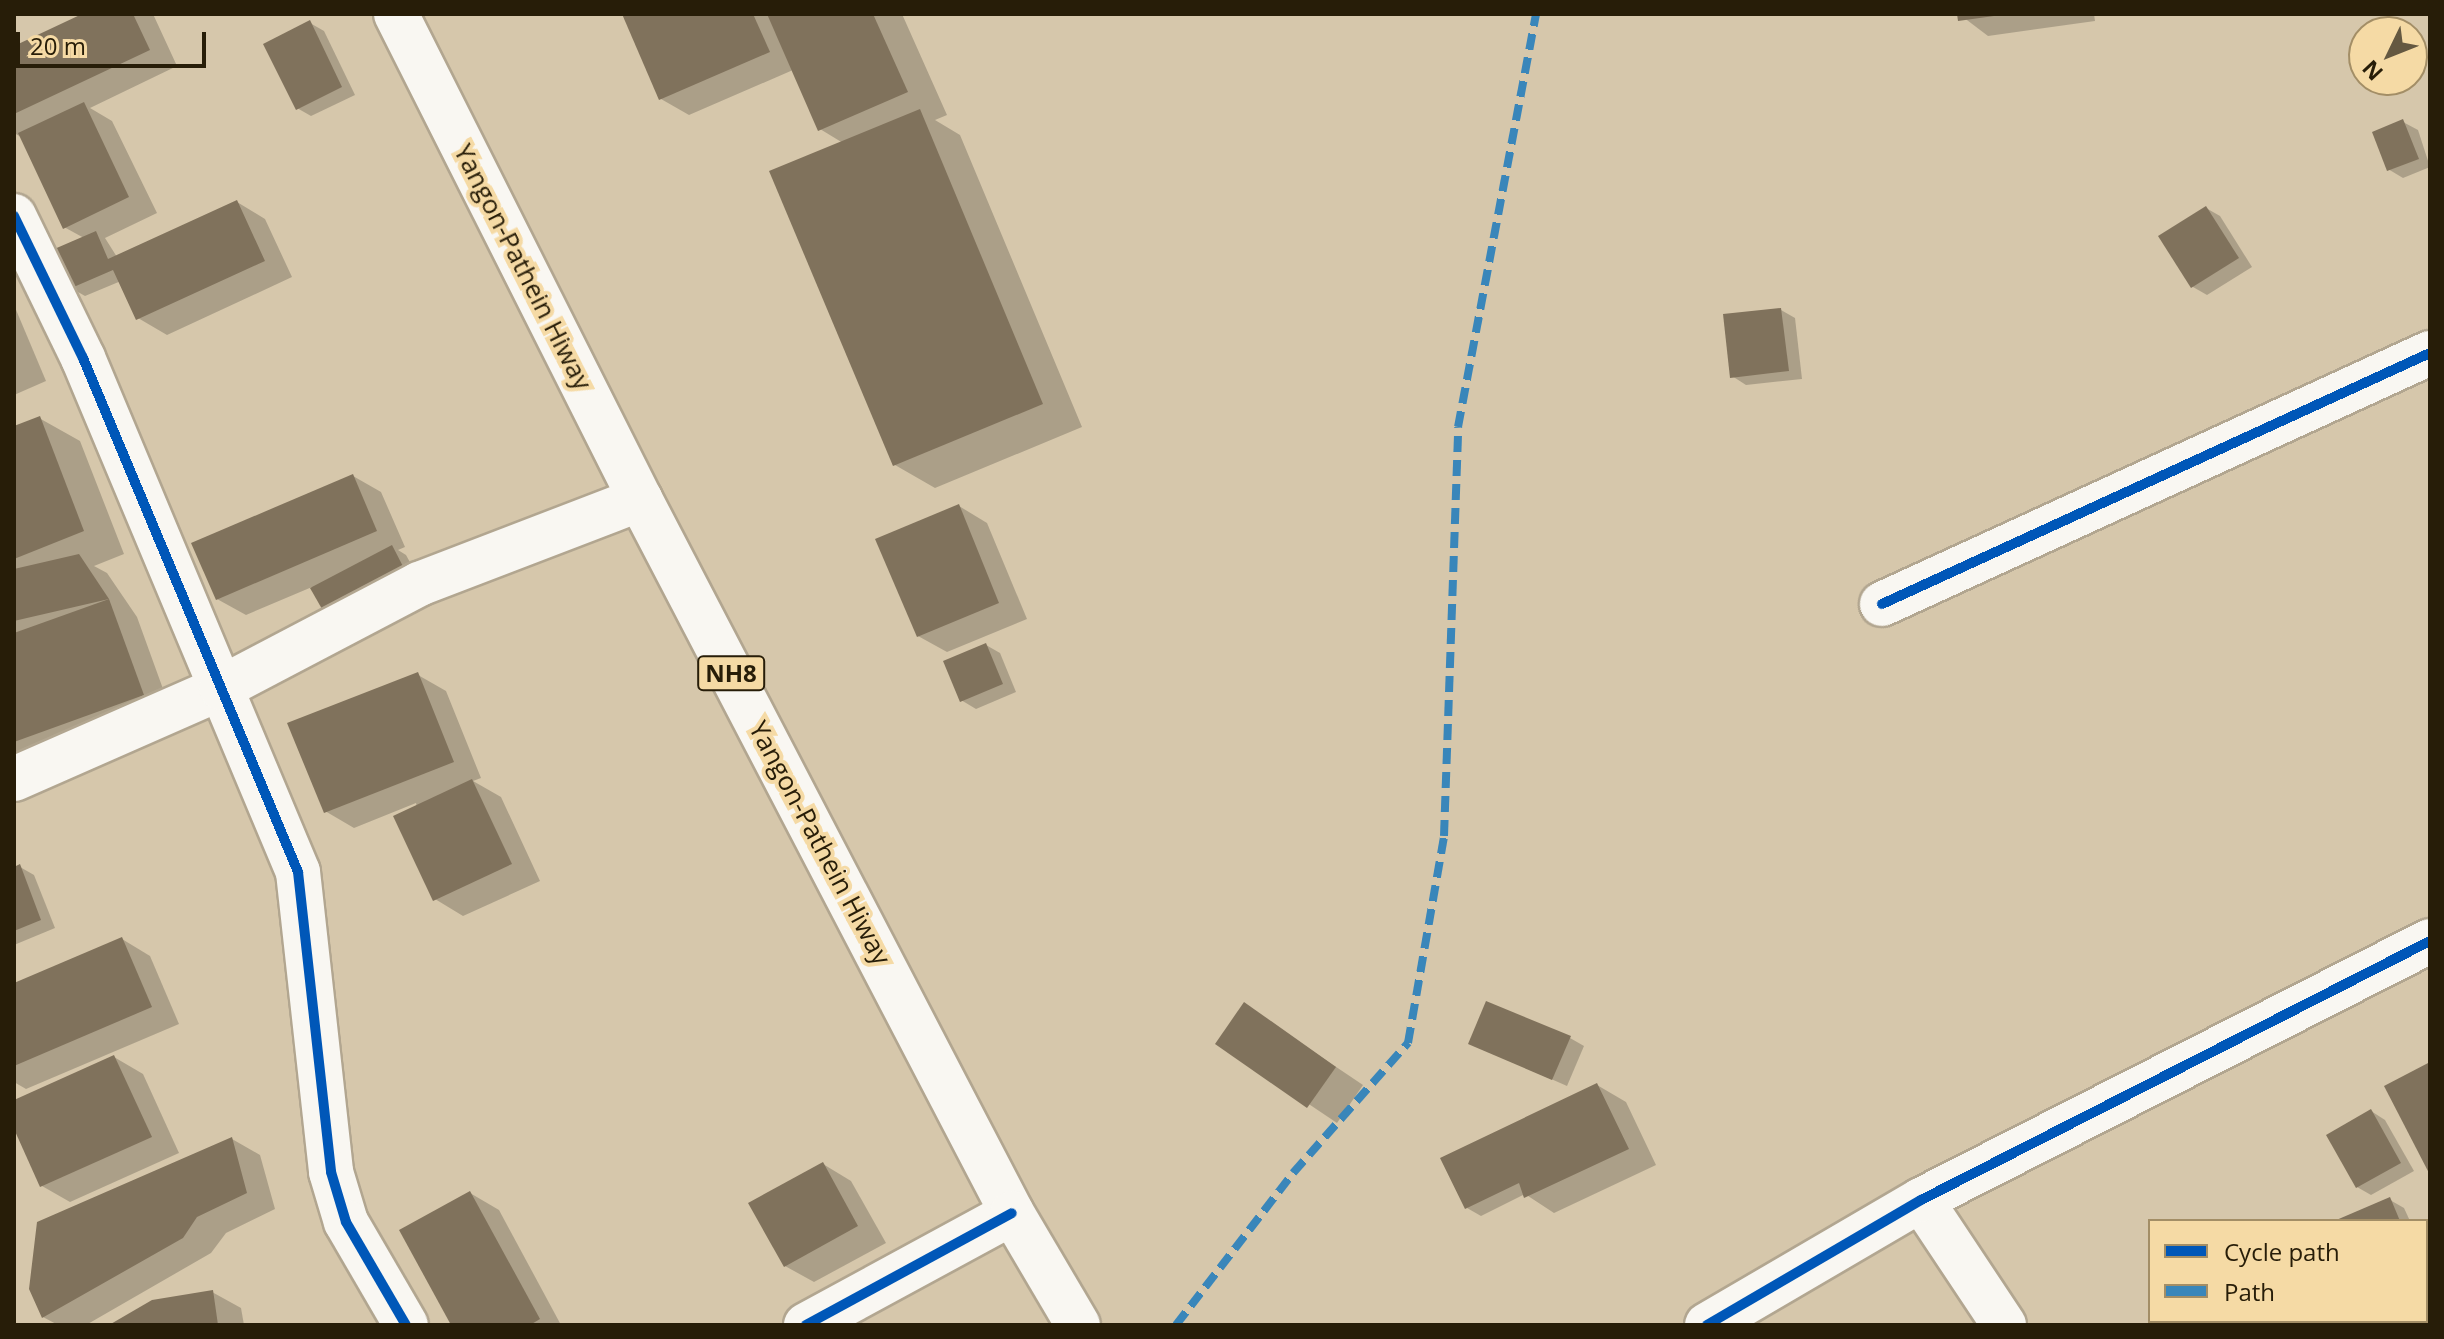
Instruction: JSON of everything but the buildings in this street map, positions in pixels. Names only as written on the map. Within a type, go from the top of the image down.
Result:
[{"type":"main road","name":"Yangon-Pathein Hiway","points":[[396,14],[640,499],[1012,1213],[1078,1325]]},
{"type":"main road","points":[[14,216],[83,358],[298,872],[331,1172],[346,1222],[406,1325]]},
{"type":"main road","points":[[1882,604],[2430,353]]},
{"type":"main road","points":[[14,779],[221,688],[419,584],[640,499]]},
{"type":"main road","points":[[1707,1325],[1921,1200],[2430,941]]},
{"type":"main road","points":[[1921,1200],[2004,1325]]},
{"type":"main road","points":[[806,1325],[1012,1213]]},
{"type":"marked path","points":[[1176,1325],[1293,1173],[1408,1043],[1444,836],[1458,427],[1536,14]]},
{"type":"cycle path","points":[[14,216],[83,358],[298,872],[331,1172],[346,1222],[406,1325]]},
{"type":"cycle path","points":[[1882,604],[2430,353]]},
{"type":"cycle path","points":[[1707,1325],[1921,1200],[2430,941]]},
{"type":"cycle path","points":[[806,1325],[1012,1213]]}]
